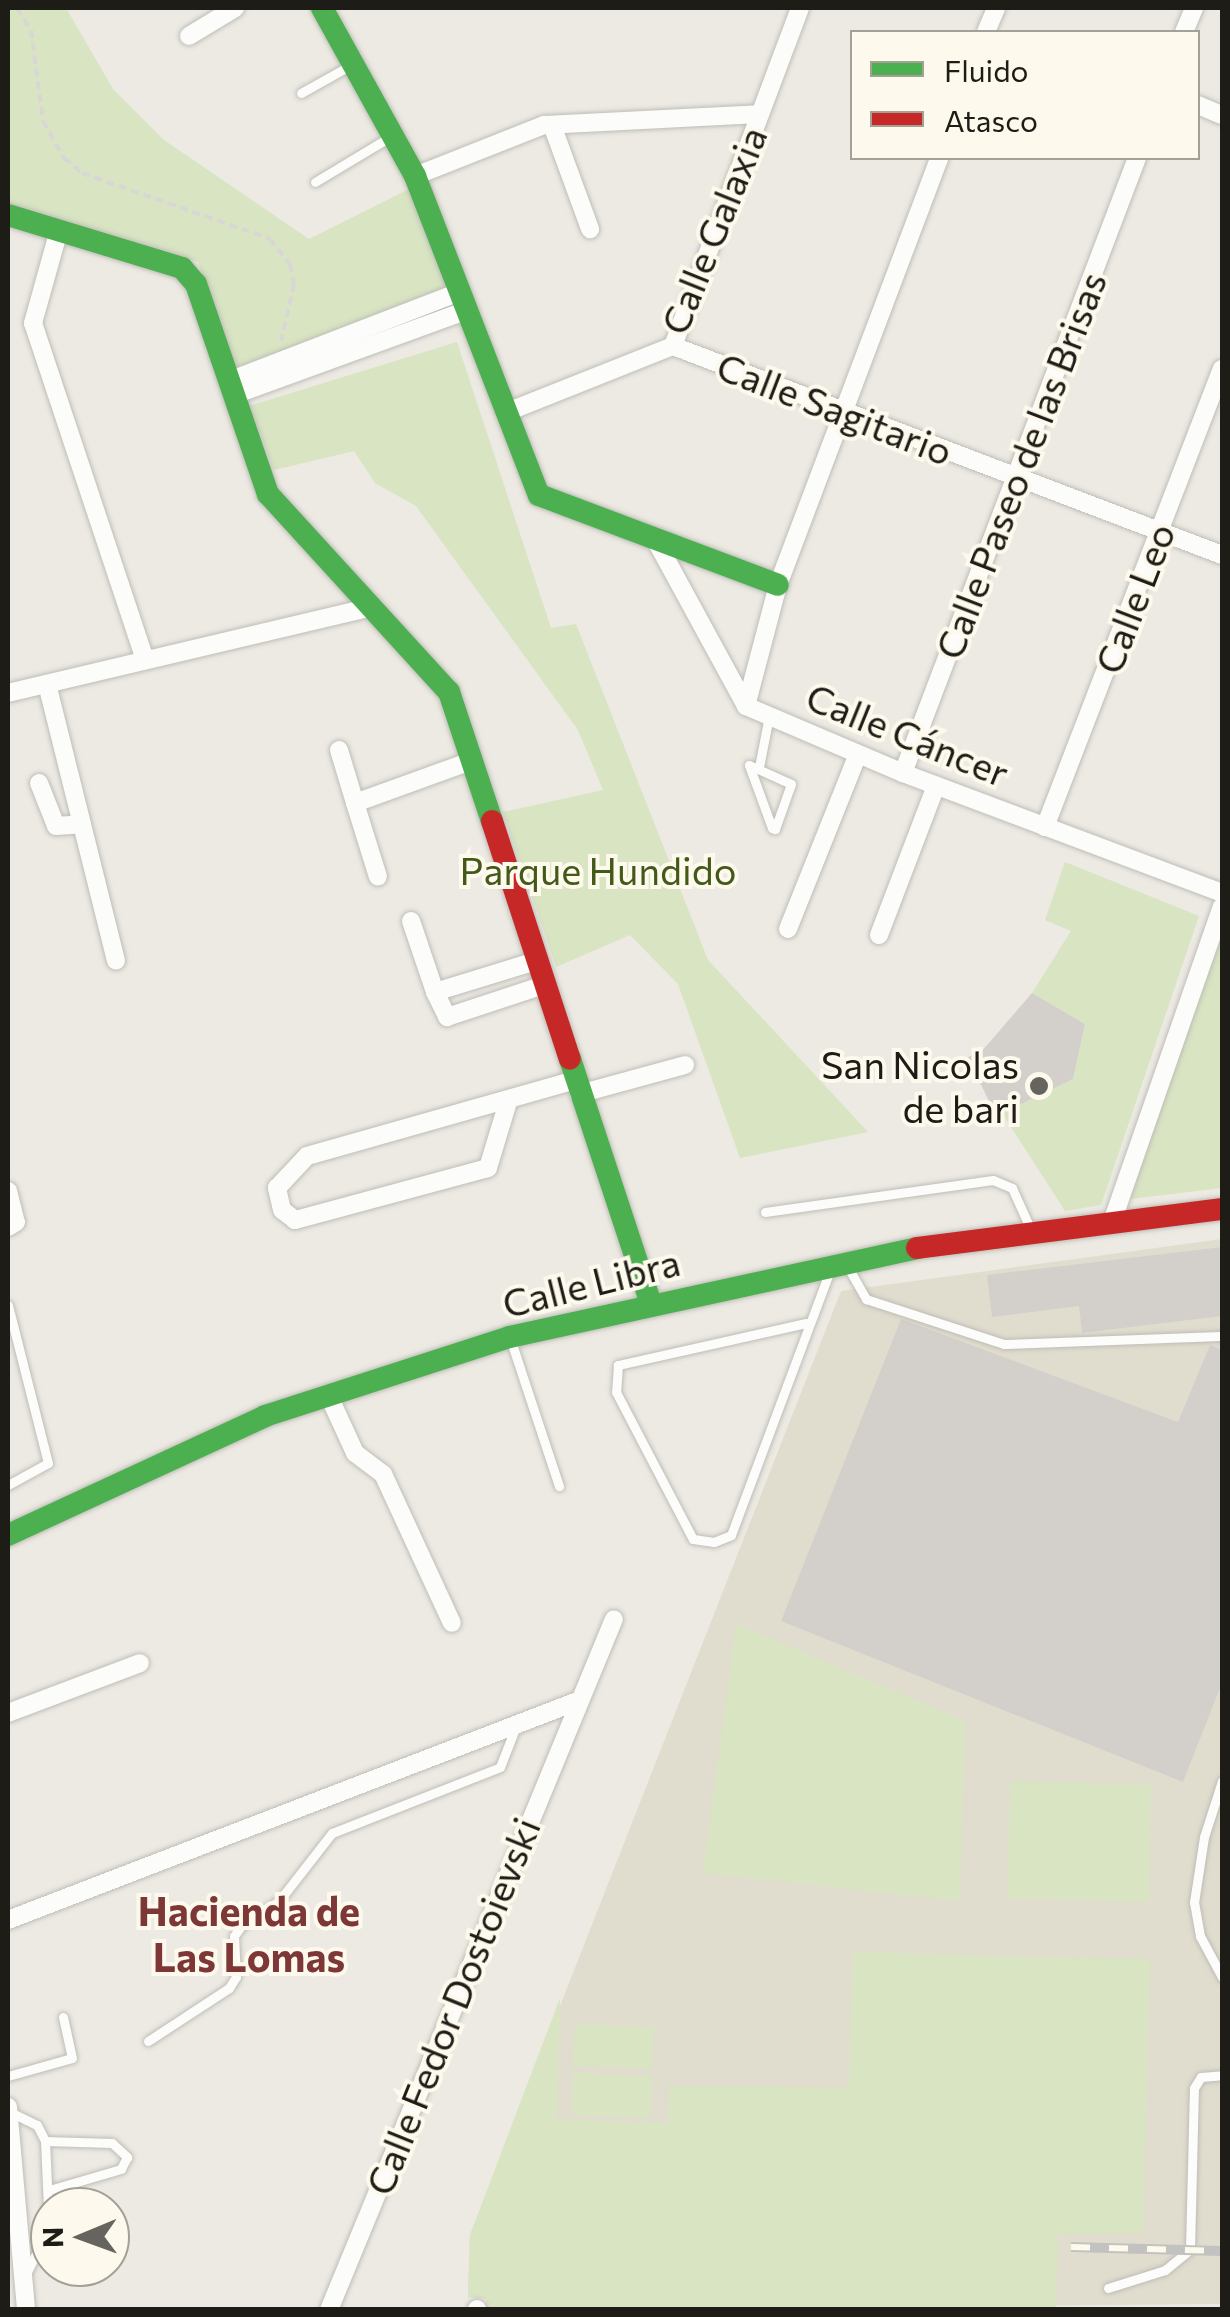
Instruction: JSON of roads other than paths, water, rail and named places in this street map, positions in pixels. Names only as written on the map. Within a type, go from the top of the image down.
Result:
[{"type":"street","points":[[189,36],[235,8]]},
{"type":"street","points":[[322,8],[415,176],[539,495],[778,584]]},
{"type":"street","name":"Calle Galaxia","points":[[507,412],[673,346],[800,8]]},
{"type":"street","points":[[415,176],[552,125],[760,114]]},
{"type":"street","points":[[552,125],[590,229]]},
{"type":"street","points":[[746,706],[778,584],[938,160]]},
{"type":"street","name":"Calle Paseo de las Brisas","points":[[903,774],[1135,160]]},
{"type":"street","points":[[8,215],[182,268],[196,284],[268,494],[448,692],[651,1304]]},
{"type":"street","points":[[59,230],[34,324],[145,660]]},
{"type":"street","points":[[232,388],[274,364],[464,300]]},
{"type":"street","points":[[232,388],[464,300]]},
{"type":"street","name":"Calle Sagitario","points":[[673,346],[1222,555]]},
{"type":"street","name":"Calle Leo","points":[[1045,826],[1222,369]]},
{"type":"street","name":"Calle Cáncer","points":[[655,539],[746,706],[903,774],[1222,894]]},
{"type":"street","points":[[8,693],[371,607]]},
{"type":"street","points":[[48,684],[116,961]]},
{"type":"street","points":[[339,750],[378,876]]},
{"type":"street","points":[[788,930],[858,754]]},
{"type":"street","points":[[355,803],[471,761]]},
{"type":"street","points":[[40,783],[56,826],[82,824]]},
{"type":"street","points":[[879,934],[936,786]]},
{"type":"street","points":[[1112,1222],[1222,907]]},
{"type":"street","points":[[410,921],[434,992],[447,1017],[544,985]]},
{"type":"street","points":[[434,992],[536,961]]},
{"type":"street","points":[[508,1102],[506,1126],[488,1168],[295,1220],[282,1210],[278,1188],[307,1156],[508,1102],[685,1066]]},
{"type":"street","points":[[8,1191],[16,1222],[8,1228]]},
{"type":"street","name":"Calle Libra","points":[[8,1532],[212,1437],[328,1394],[510,1336],[839,1261],[1222,1208]]},
{"type":"street","points":[[328,1394],[355,1454],[383,1474],[452,1622]]},
{"type":"street","name":"Calle Fedor Dostoievski","points":[[329,2310],[576,1702],[614,1619]]},
{"type":"street","points":[[8,1713],[140,1663]]},
{"type":"street","points":[[8,1920],[576,1702]]},
{"type":"street","points":[[8,2109],[26,2310]]},
{"type":"lane","points":[[301,93],[353,64]]},
{"type":"lane","points":[[315,182],[393,135]]},
{"type":"lane","points":[[760,767],[769,716]]},
{"type":"lane","points":[[748,766],[760,767],[791,785],[775,829],[748,766]]},
{"type":"lane","points":[[765,1212],[994,1180],[1012,1188],[1032,1233]]},
{"type":"lane","points":[[806,1323],[618,1366],[616,1392],[693,1538],[714,1542],[731,1534],[806,1323],[839,1261]]},
{"type":"lane","points":[[839,1261],[866,1299],[1004,1344],[1046,1347],[1222,1336]]},
{"type":"lane","points":[[8,1306],[48,1463],[8,1484]]},
{"type":"lane","points":[[510,1336],[559,1486]]},
{"type":"lane","points":[[148,2041],[229,1988],[236,1977],[234,1936],[240,1926],[279,1901],[332,1832],[500,1767],[516,1726]]},
{"type":"lane","points":[[1222,1780],[1204,1837],[1194,1902],[1200,1936],[1222,1977]]},
{"type":"lane","points":[[8,2076],[72,2058],[63,2017]]},
{"type":"lane","points":[[1108,2288],[1164,2270],[1190,2250],[1194,2088],[1202,2077],[1222,2075]]},
{"type":"lane","points":[[8,2109],[36,2125],[45,2141],[49,2187]]},
{"type":"lane","points":[[45,2141],[112,2143],[127,2157],[122,2168],[59,2187]]},
{"type":"lane","points":[[22,2278],[30,2266]]},
{"type":"railway","points":[[1071,2247],[1222,2251]]},
{"type":"place","name":"San Nicolas de bari","points":[[1039,1086]]},
{"type":"district","name":"Hacienda de Las Lomas","points":[[249,1933]]},
{"type":"park label","name":"Parque Hundido","points":[[598,870]]}]
